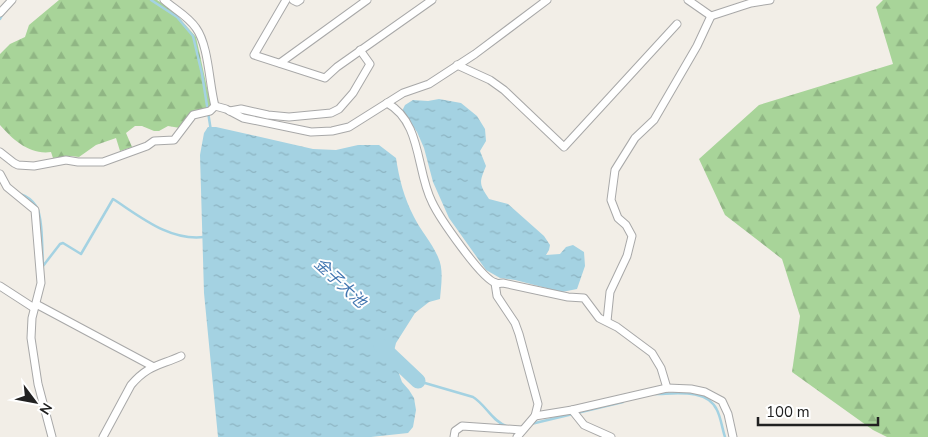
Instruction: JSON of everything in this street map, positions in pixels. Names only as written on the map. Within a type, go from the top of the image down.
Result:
[{"type":"street","points":[[0,14],[12,0]]},
{"type":"street","points":[[164,0],[197,28],[207,58],[215,106]]},
{"type":"street","points":[[286,0],[254,55],[325,78],[360,50],[432,0]]},
{"type":"street","points":[[292,0],[297,2],[300,0]]},
{"type":"street","points":[[280,63],[367,0]]},
{"type":"street","points":[[215,106],[243,118],[311,132],[332,132],[349,127],[403,93],[429,84],[475,54],[548,0]]},
{"type":"street","points":[[688,0],[711,16]]},
{"type":"street","points":[[607,321],[610,292],[627,256],[632,236],[626,225],[618,218],[611,200],[615,170],[635,138],[654,120],[697,46],[711,16],[751,3],[770,0]]},
{"type":"street","points":[[457,65],[490,80],[504,90],[564,147],[677,24]]},
{"type":"street","points":[[229,111],[241,109],[289,117],[331,113],[339,109],[353,93],[370,64],[360,50]]},
{"type":"street","points":[[387,103],[395,107],[412,134],[432,202],[472,262],[484,276],[495,284],[504,283],[584,298],[599,318],[607,321],[652,353],[661,368],[667,388]]},
{"type":"street","points":[[0,152],[18,165],[34,166],[66,160],[104,162],[154,141],[174,140],[193,115],[210,111],[215,106]]},
{"type":"street","points":[[0,174],[7,186],[35,210],[41,282],[32,318],[31,338],[38,384],[52,437]]},
{"type":"street","points":[[495,284],[497,296],[515,323],[526,353],[538,404],[535,416],[517,437]]},
{"type":"street","points":[[0,286],[152,366]]},
{"type":"street","points":[[103,437],[131,385],[152,366],[167,363],[181,356]]},
{"type":"street","points":[[535,416],[572,410],[667,388],[705,392],[722,402],[728,414],[733,437]]},
{"type":"street","points":[[572,410],[584,425],[611,437]]},
{"type":"street","points":[[454,437],[455,431],[462,426],[522,430]]},
{"type":"green space","points":[[59,0],[157,0],[173,11],[196,37],[211,106],[180,128],[168,126],[159,131],[154,131],[142,126],[135,126],[126,133],[132,147],[120,151],[116,138],[96,145],[79,157],[53,158],[51,152],[36,151],[22,145],[0,125],[0,54],[10,44],[25,37],[29,25]]},
{"type":"green space","points":[[883,0],[928,0],[928,437],[887,437],[873,430],[792,372],[800,316],[782,259],[725,215],[699,159],[759,105],[893,64],[876,7]]},
{"type":"water","points":[[439,99],[461,103],[477,116],[485,129],[486,141],[480,151],[486,166],[481,183],[489,199],[508,204],[544,236],[550,245],[546,255],[560,254],[566,247],[573,245],[584,252],[585,266],[577,289],[562,292],[500,278],[486,270],[449,218],[433,182],[424,148],[417,132],[402,111],[405,105],[413,100],[428,101]]},
{"type":"water","points":[[208,127],[216,127],[313,149],[336,150],[358,145],[379,145],[396,158],[407,203],[436,252],[442,272],[440,299],[429,302],[415,313],[396,343],[394,351],[402,382],[414,398],[416,410],[413,427],[408,433],[371,437],[218,437],[204,293],[200,155],[204,133]]},
{"type":"waterway","points":[[151,0],[177,17],[193,36],[202,74],[211,131]]},
{"type":"waterway","points":[[0,19],[4,12]]},
{"type":"waterway","points":[[20,194],[31,200],[38,211],[41,226],[43,266],[60,244],[63,243],[81,254],[113,199],[145,220],[167,231],[191,237],[204,237]]},
{"type":"waterway","name":"金子大池","points":[[381,346],[418,381]]},
{"type":"waterway","points":[[418,381],[473,397],[496,420],[506,426]]},
{"type":"waterway","points":[[655,394],[680,393],[706,398],[712,403],[720,416],[725,437]]},
{"type":"waterway","points":[[531,424],[623,402]]}]
